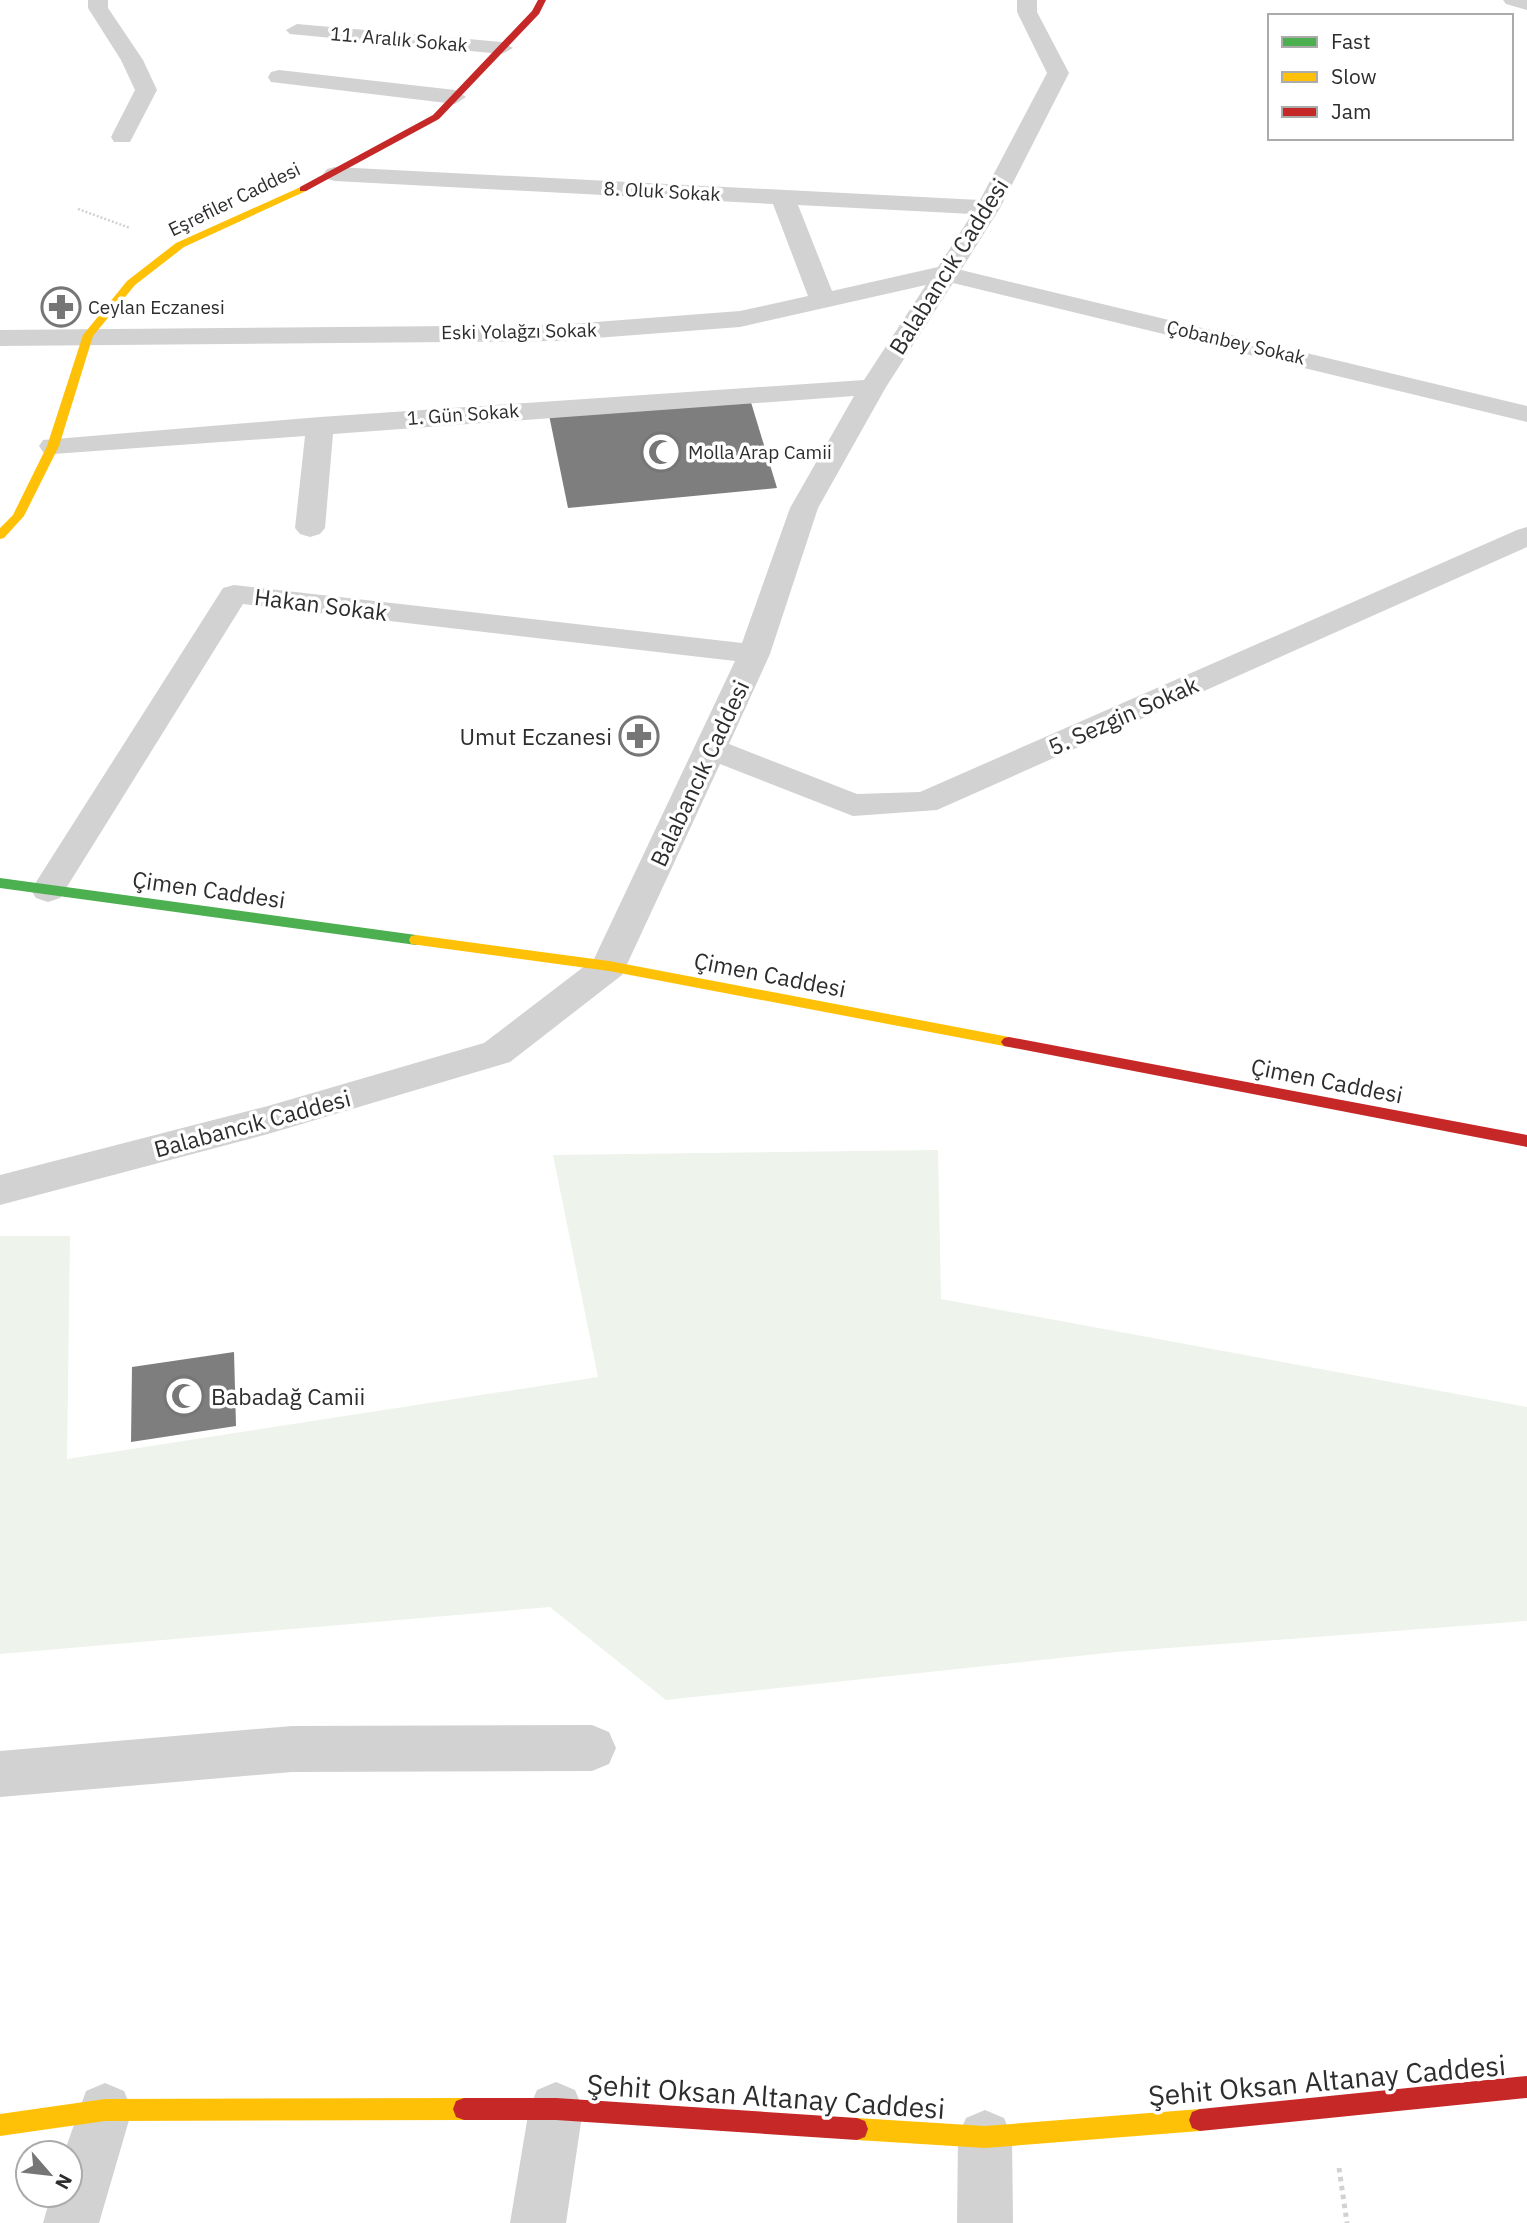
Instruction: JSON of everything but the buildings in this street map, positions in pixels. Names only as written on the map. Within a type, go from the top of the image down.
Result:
[{"type":"main road","name":"Eşrefiler Caddesi","points":[[0,535],[18,516],[53,446],[88,335],[131,283],[180,246],[335,174],[436,117],[536,12],[542,0]]},
{"type":"main road","name":"Çimen Caddesi","points":[[0,883],[608,966],[1527,1141]]},
{"type":"main road","name":"Şehit Oksan Altanay Caddesi","points":[[11,2114],[105,2110],[556,2109],[985,2137],[1330,2109],[1527,2087]]},
{"type":"street","points":[[98,0],[98,8],[132,60],[146,90],[122,137]]},
{"type":"street","name":"Balabancık Caddesi","points":[[0,1190],[268,1121],[497,1053],[608,966],[754,654],[804,508],[873,387],[988,208],[1058,74],[1027,12],[1027,0]]},
{"type":"street","points":[[1513,0],[1527,4]]},
{"type":"street","name":"11. Aralık Sokak","points":[[297,30],[502,48]]},
{"type":"street","points":[[279,77],[455,97]]},
{"type":"street","name":"8. Oluk Sokak","points":[[335,174],[988,208]]},
{"type":"street","points":[[783,198],[822,301]]},
{"type":"street","name":"Eski Yolağzı Sokak","points":[[0,338],[88,335],[556,333],[740,319],[944,273]]},
{"type":"street","name":"Çobanbey Sokak","points":[[944,273],[1527,414]]},
{"type":"street","name":"1. Gün Sokak","points":[[53,446],[873,387]]},
{"type":"street","points":[[310,528],[320,425]]},
{"type":"street","name":"5. Sezgin Sokak","points":[[710,748],[853,805],[925,802],[1527,536]]},
{"type":"street","name":"Hakan Sokak","points":[[48,890],[234,594],[754,654]]},
{"type":"street","points":[[0,1774],[292,1749],[592,1748]]},
{"type":"street","points":[[538,2223],[556,2109]]},
{"type":"street","points":[[71,2223],[105,2110]]},
{"type":"street","points":[[985,2137],[985,2223]]},
{"type":"shaded area","points":[[938,1150],[941,1299],[1527,1407],[1527,1621],[1116,1652],[666,1700],[550,1607],[0,1654],[0,1236],[70,1236],[67,1459],[598,1377],[553,1155]]},
{"type":"traffic: fast","points":[[0,883],[416,940]]},
{"type":"traffic: slow","points":[[0,535],[18,516],[53,446],[88,335],[131,283],[180,245],[303,189]]},
{"type":"traffic: slow","points":[[416,940],[609,966],[1009,1042]]},
{"type":"traffic: slow","points":[[0,2125],[105,2110],[464,2109]]},
{"type":"traffic: slow","points":[[857,2129],[985,2137],[1200,2120]]},
{"type":"traffic: jam","points":[[303,189],[436,117],[536,12],[542,0]]},
{"type":"traffic: jam","points":[[1009,1042],[1527,1141]]},
{"type":"traffic: jam","points":[[1200,2120],[1527,2087]]},
{"type":"traffic: jam","points":[[464,2109],[556,2109],[857,2129]]},
{"type":"place","name":"Ceylan Eczanesi","points":[[61,307]]},
{"type":"place","name":"Molla Arap Camii","points":[[661,452]]},
{"type":"place","name":"Umut Eczanesi","points":[[639,736]]},
{"type":"place","name":"Babadağ Camii","points":[[184,1396]]}]
